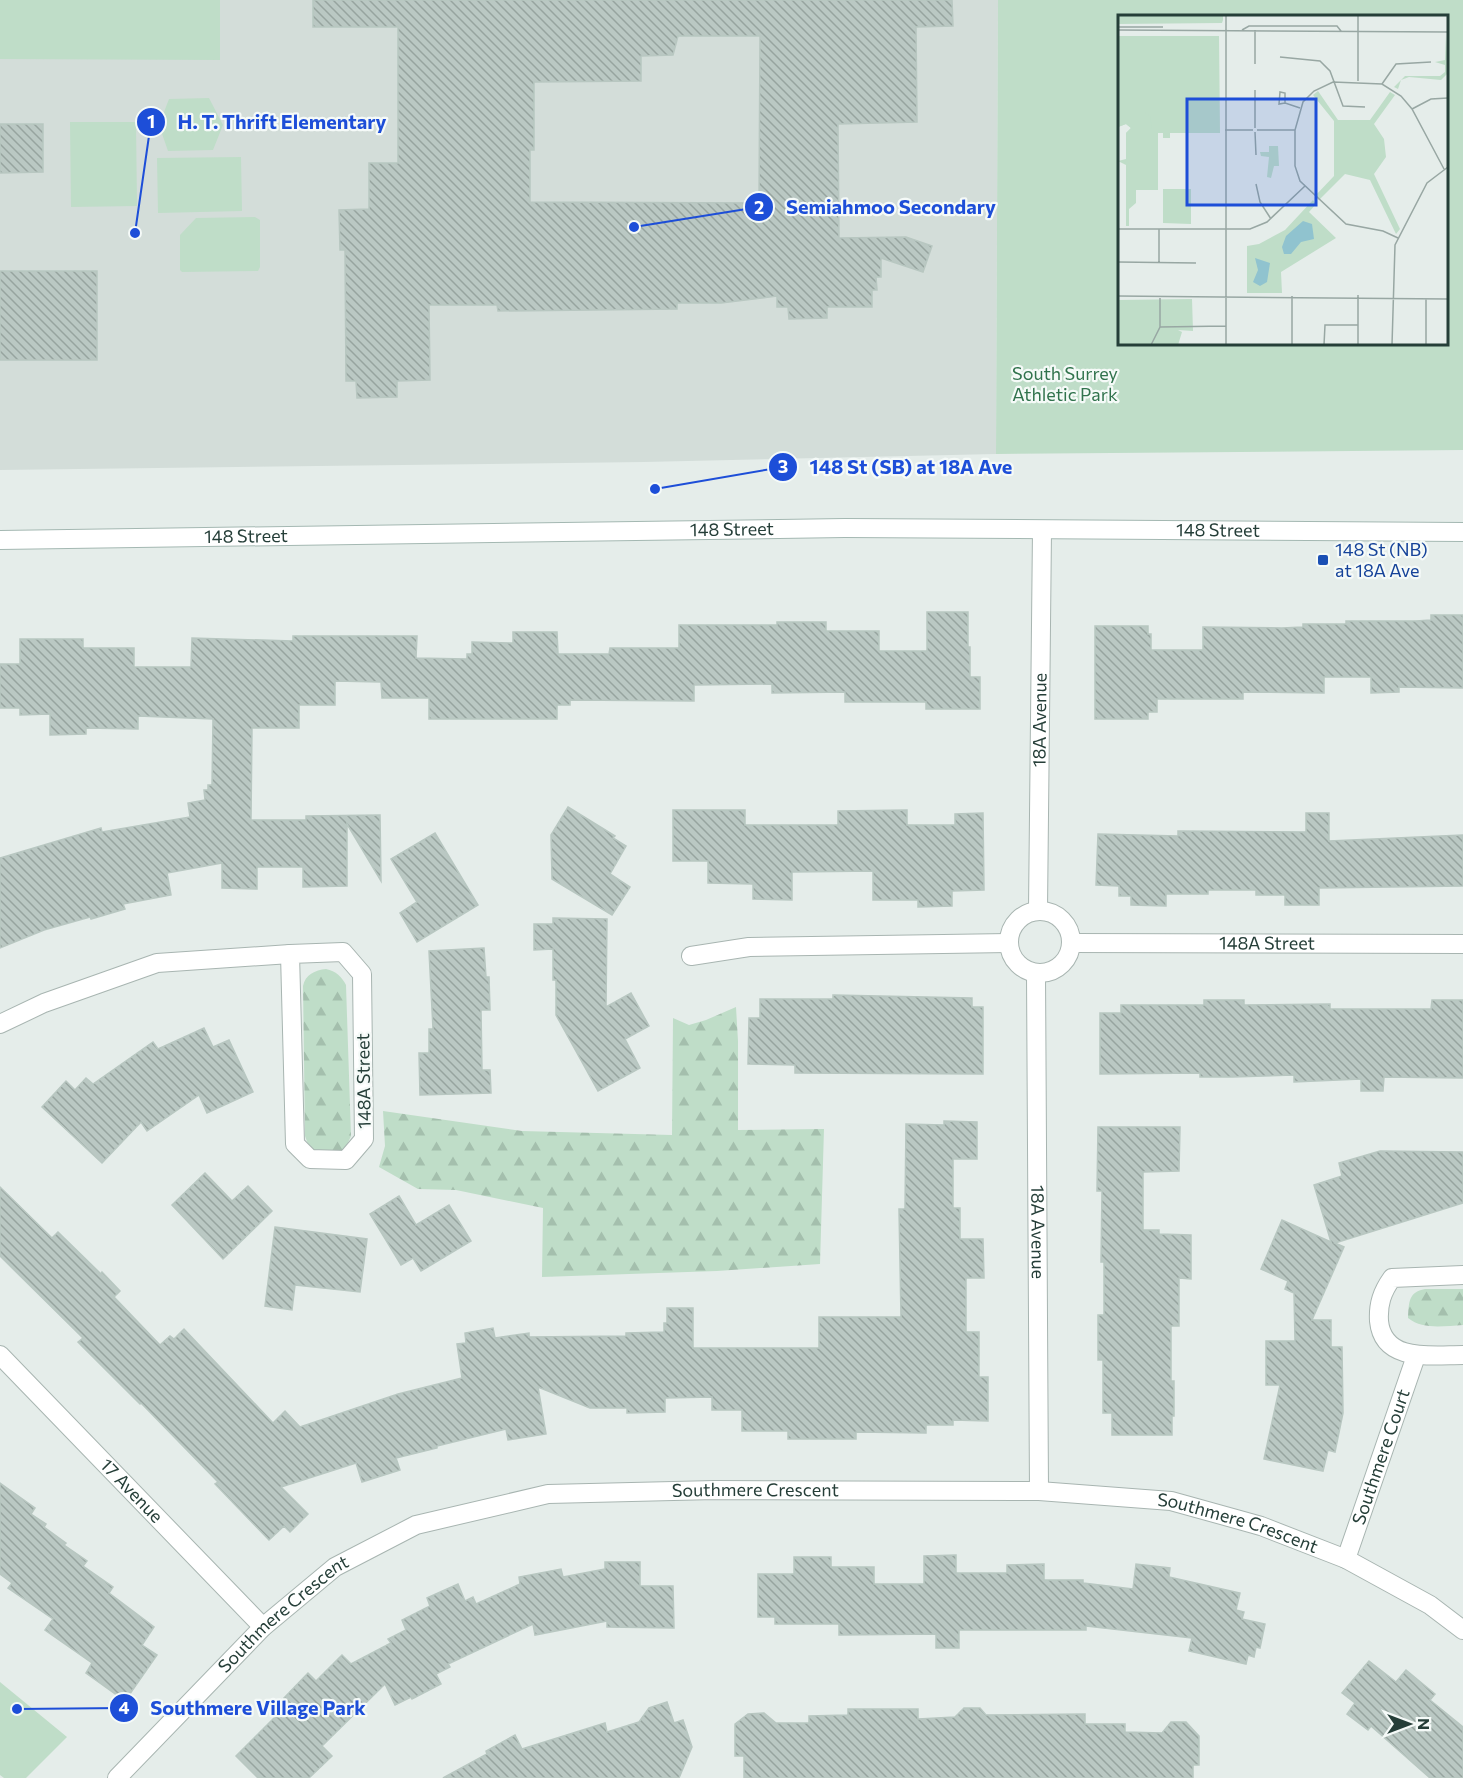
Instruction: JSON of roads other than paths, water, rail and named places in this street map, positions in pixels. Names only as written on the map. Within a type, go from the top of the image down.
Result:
[{"type":"street","name":"148 Street","points":[[0,540],[845,528],[1463,532]]},
{"type":"street","name":"18A Avenue","points":[[1038,910],[1042,530]]},
{"type":"street","points":[[1038,910],[1051,912],[1062,919],[1070,930],[1072,943],[1065,963],[1047,973],[1036,974],[1024,969],[1014,960],[1009,935],[1015,923],[1025,914],[1038,910]]},
{"type":"street","points":[[691,956],[749,947],[1009,943]]},
{"type":"street","name":"148A Street","points":[[1072,943],[1463,944]]},
{"type":"street","name":"148A Street","points":[[0,1024],[44,1003],[157,963],[290,954],[343,952],[362,974],[364,1139],[346,1160],[310,1159],[295,1144],[290,954]]},
{"type":"street","name":"18A Avenue","points":[[1036,974],[1039,1491]]},
{"type":"street","points":[[1463,1275],[1392,1278],[1384,1290],[1378,1308],[1380,1332],[1389,1346],[1416,1356],[1463,1355]]},
{"type":"street","name":"17 Avenue","points":[[0,1355],[263,1627]]},
{"type":"street","name":"Southmere Court","points":[[1346,1559],[1416,1356]]},
{"type":"street","name":"Southmere Crescent","points":[[117,1778],[263,1627],[335,1567],[416,1525],[548,1494],[715,1490],[1039,1491],[1171,1501],[1261,1526],[1346,1559],[1430,1605],[1463,1630]]},
{"type":"place","name":"Semiahmoo Secondary","points":[[634,227]]},
{"type":"place","name":"H. T. Thrift Elementary","points":[[135,233]]},
{"type":"place","name":"148 St (SB) at 18A Ave","points":[[655,489]]},
{"type":"place","name":"148 St (NB) at 18A Ave","points":[[1323,560]]},
{"type":"place","name":"Southmere Village Park","points":[[17,1709]]},
{"type":"park label","name":"South Surrey Athletic Park","points":[[1065,384]]}]
